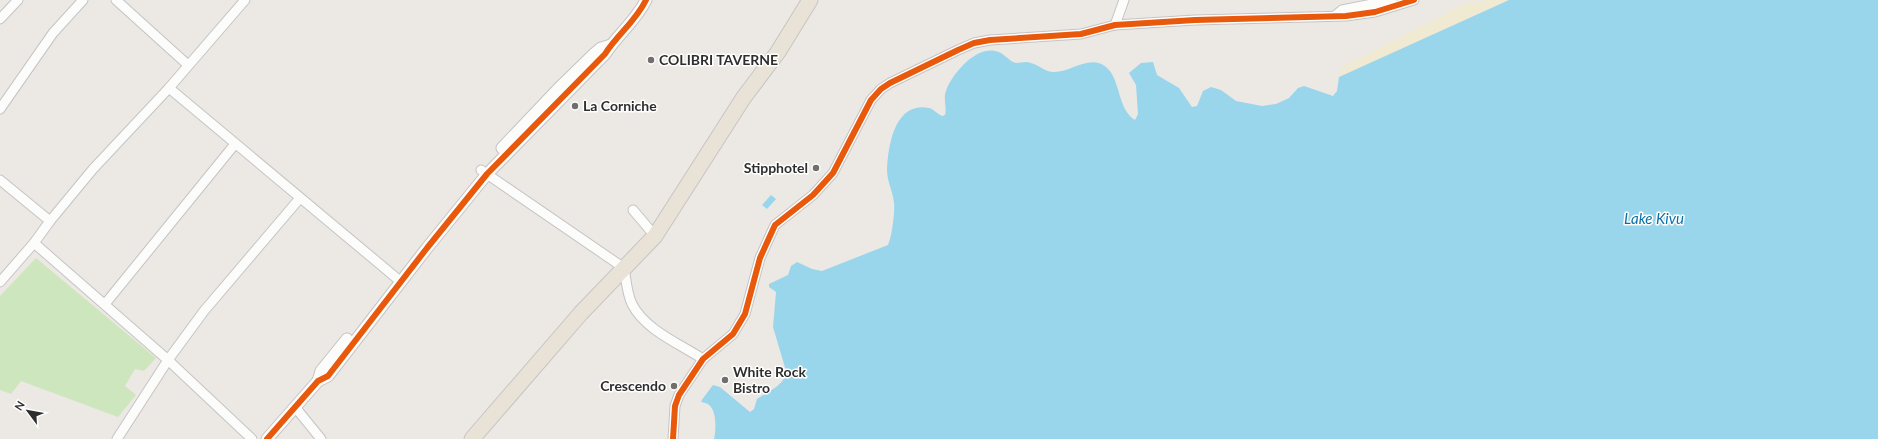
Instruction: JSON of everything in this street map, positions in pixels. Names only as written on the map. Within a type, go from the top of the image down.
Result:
[{"type":"highway","points":[[472,439],[552,345],[655,236],[744,97],[778,52],[810,0]]},
{"type":"street","points":[[0,19],[18,0]]},
{"type":"street","points":[[0,109],[53,33],[83,0]]},
{"type":"street","points":[[116,0],[188,65]]},
{"type":"street","points":[[0,282],[34,243],[50,220],[93,169],[169,88],[245,0]]},
{"type":"street","points":[[267,439],[318,381],[328,376],[349,343],[397,279],[484,172],[560,92],[605,54],[631,23],[646,0]]},
{"type":"street","points":[[1115,25],[1124,0]]},
{"type":"street","points":[[1374,8],[1392,0]]},
{"type":"street","points":[[673,439],[675,406],[679,395],[703,359],[733,334],[745,314],[760,258],[775,225],[813,195],[833,173],[845,153],[863,112],[881,89],[890,83],[974,43],[990,40],[1081,34],[1115,25],[1336,15],[1345,8],[1374,8],[1414,0]]},
{"type":"street","points":[[169,88],[397,279]]},
{"type":"street","points":[[105,304],[235,144]]},
{"type":"street","points":[[484,172],[624,268],[632,303],[636,310],[649,324],[703,359]]},
{"type":"street","points":[[0,180],[50,220]]},
{"type":"street","points":[[117,439],[168,360],[204,311],[300,198]]},
{"type":"street","points":[[633,210],[655,236]]},
{"type":"street","points":[[34,243],[168,360],[252,439]]},
{"type":"street","points":[[295,407],[321,439]]},
{"type":"green space","points":[[36,258],[156,358],[144,371],[135,369],[125,386],[136,395],[118,417],[21,381],[11,394],[0,390],[0,296]]},
{"type":"sand","points":[[1490,0],[1509,0],[1339,77],[1341,68],[1344,66],[1466,3]]},
{"type":"water","name":"Lake Kivu","points":[[1509,0],[1878,0],[1878,439],[714,439],[715,416],[712,408],[701,401],[713,385],[720,387],[750,412],[754,409],[757,399],[775,388],[783,381],[785,376],[786,371],[773,327],[776,292],[769,287],[769,284],[788,275],[791,266],[797,262],[812,269],[822,271],[888,245],[894,218],[894,207],[887,170],[889,149],[896,127],[901,118],[908,111],[917,108],[929,108],[942,116],[945,115],[945,94],[949,84],[953,77],[972,57],[987,51],[995,51],[1016,63],[1029,62],[1048,71],[1054,72],[1087,63],[1100,63],[1111,72],[1125,109],[1135,120],[1138,114],[1136,85],[1129,73],[1141,63],[1153,62],[1157,75],[1179,88],[1192,107],[1197,106],[1203,91],[1211,87],[1221,90],[1236,101],[1262,106],[1276,104],[1289,98],[1298,88],[1304,86],[1333,96],[1337,91],[1339,77]]},
{"type":"water","points":[[771,195],[776,199],[767,209],[762,205]]},
{"type":"cycle path","points":[[267,439],[318,381],[328,376],[427,248],[487,174],[605,54],[637,15],[646,0]]},
{"type":"cycle path","points":[[673,439],[675,406],[679,395],[703,359],[733,334],[745,314],[760,258],[775,225],[813,195],[833,173],[871,100],[881,89],[890,83],[974,43],[990,40],[1081,34],[1115,25],[1195,20],[1346,16],[1375,12],[1414,0]]},
{"type":"place","name":"COLIBRI TAVERNE","points":[[651,60]]},
{"type":"place","name":"La Corniche","points":[[575,106]]},
{"type":"place","name":"Stipphotel","points":[[816,168]]},
{"type":"place","name":"White Rock Bistro","points":[[725,380]]},
{"type":"place","name":"Crescendo","points":[[674,386]]}]
